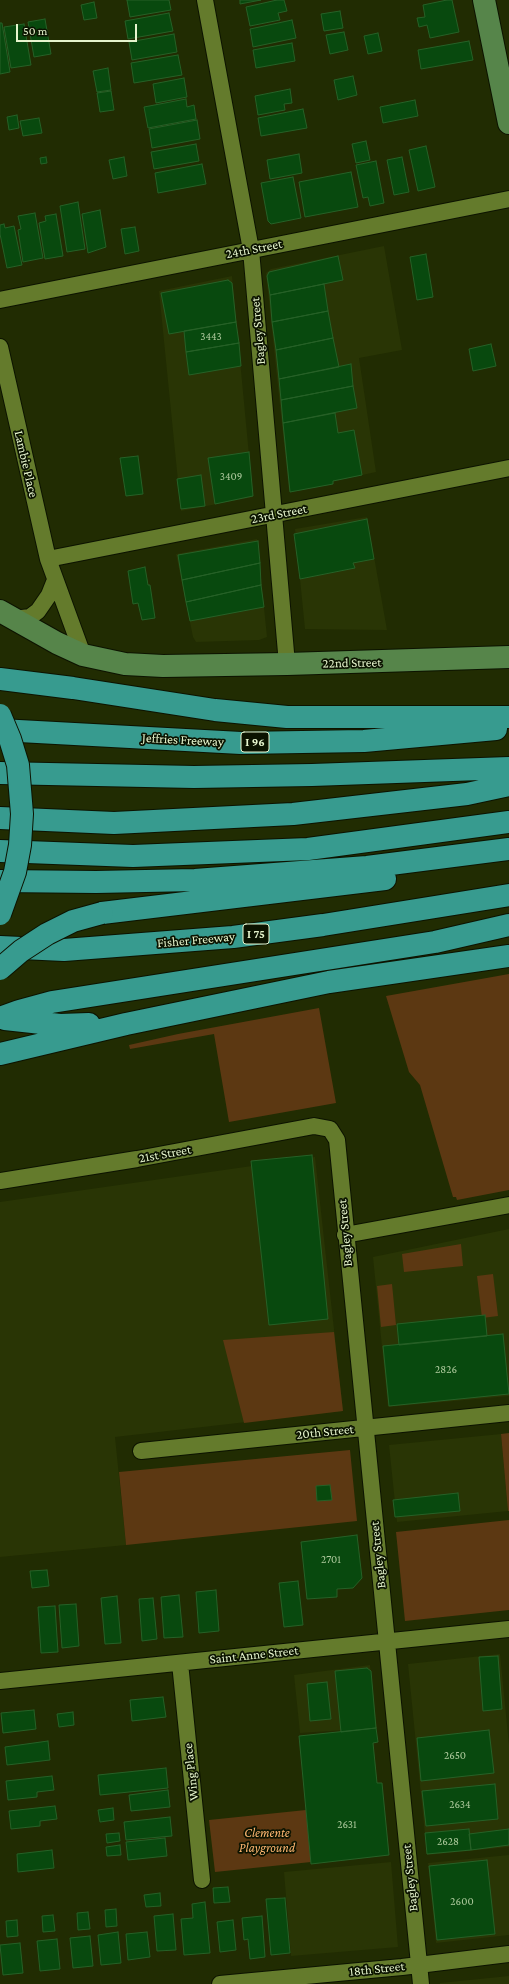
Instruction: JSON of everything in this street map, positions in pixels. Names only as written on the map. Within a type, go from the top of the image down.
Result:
[{"type":"highway","points":[[0,679],[73,688],[215,710],[288,717],[509,717]]},
{"type":"highway","points":[[0,715],[10,739],[18,765],[22,814],[20,845],[15,872],[0,914]]},
{"type":"highway","name":"Jeffries Freeway","points":[[0,730],[242,743],[364,741],[509,728]]},
{"type":"highway","points":[[0,773],[194,777],[312,775],[509,768]]},
{"type":"highway","points":[[0,818],[114,823],[293,814],[467,794],[509,785]]},
{"type":"highway","points":[[0,851],[133,856],[308,849],[509,822]]},
{"type":"highway","points":[[0,881],[96,882],[195,880],[294,873],[509,849]]},
{"type":"highway","points":[[0,969],[21,951],[47,934],[73,921],[102,913],[370,882],[446,869],[509,854]]},
{"type":"highway","name":"Fisher Freeway","points":[[0,947],[64,950],[233,937],[330,924],[509,895]]},
{"type":"highway","points":[[0,1018],[40,1005],[435,942],[509,925]]},
{"type":"highway","points":[[0,1054],[126,1024],[329,982],[509,956]]},
{"type":"highway","points":[[0,1018],[60,1025],[126,1024]]},
{"type":"street","name":"Bagley Street","points":[[206,0],[251,250],[287,664]]},
{"type":"street","points":[[484,0],[509,123]]},
{"type":"street","name":"24th Street","points":[[0,300],[509,199]]},
{"type":"street","name":"Lambie Place","points":[[0,347],[48,559],[83,655]]},
{"type":"street","name":"23rd Street","points":[[48,559],[509,468]]},
{"type":"street","points":[[7,615],[30,617],[38,611],[49,594],[55,580]]},
{"type":"street","name":"22nd Street","points":[[7,615],[57,643],[83,655],[125,664],[194,666],[509,657]]},
{"type":"street","name":"21st Street","points":[[0,1181],[137,1159],[314,1126],[330,1129]]},
{"type":"street","name":"Bagley Street","points":[[330,1129],[337,1140],[421,1984]]},
{"type":"street","points":[[346,1235],[509,1205]]},
{"type":"street","name":"20th Street","points":[[141,1451],[509,1413]]},
{"type":"street","name":"Saint Anne Street","points":[[0,1681],[509,1629]]},
{"type":"street","name":"Wing Place","points":[[180,1663],[202,1880]]},
{"type":"street","name":"18th Street","points":[[220,1984],[509,1954]]},
{"type":"shaded area","points":[[384,246],[402,350],[359,358],[376,472],[289,491],[266,273],[271,269]]},
{"type":"shaded area","points":[[232,276],[253,497],[181,511],[159,291]]},
{"type":"shaded area","points":[[367,517],[387,630],[305,629],[295,529]]},
{"type":"shaded area","points":[[257,539],[267,637],[259,640],[196,642],[193,637],[176,554]]},
{"type":"shaded area","points":[[315,1157],[343,1411],[115,1437],[126,1545],[0,1557],[0,1202]]},
{"type":"shaded area","points":[[509,1229],[509,1396],[388,1407],[373,1257]]},
{"type":"shaded area","points":[[501,1434],[508,1511],[397,1522],[389,1445]]},
{"type":"shaded area","points":[[500,1654],[509,1745],[509,1847],[427,1855],[408,1664]]},
{"type":"shaded area","points":[[370,1665],[377,1728],[300,1733],[294,1675]]},
{"type":"shaded area","points":[[509,1855],[509,1935],[436,1943],[428,1863]]},
{"type":"shaded area","points":[[391,1862],[398,1947],[291,1956],[284,1872]]},
{"type":"shaded area","points":[[509,1976],[509,1984],[440,1984],[440,1983]]},
{"type":"green space","points":[[509,974],[509,1190],[457,1200],[456,1197],[453,1197],[420,1085],[409,1072],[386,996]]},
{"type":"green space","points":[[319,1008],[336,1103],[229,1122],[214,1034],[130,1049],[129,1045],[178,1034]]},
{"type":"green space","points":[[461,1244],[463,1266],[404,1272],[402,1254]]},
{"type":"green space","points":[[493,1274],[498,1316],[482,1318],[477,1276]]},
{"type":"green space","points":[[392,1284],[396,1325],[381,1327],[377,1286]]},
{"type":"green space","points":[[334,1332],[343,1411],[244,1423],[223,1340]]},
{"type":"green space","points":[[509,1433],[509,1511],[508,1511],[501,1434]]},
{"type":"green space","points":[[350,1450],[357,1521],[126,1545],[119,1472]]},
{"type":"green space","points":[[509,1520],[509,1610],[405,1621],[396,1532]]},
{"type":"green space","name":"Clemente Playground","points":[[306,1810],[311,1862],[215,1872],[209,1820]]},
{"type":"building","points":[[127,0],[169,0],[171,10],[130,17]]},
{"type":"building","points":[[240,0],[261,0],[240,4]]},
{"type":"building","points":[[277,0],[284,0],[287,11],[278,13],[280,20],[250,26],[246,7]]},
{"type":"building","points":[[452,0],[459,32],[430,38],[427,25],[419,27],[417,18],[425,17],[423,5]]},
{"type":"building","points":[[94,2],[97,18],[84,20],[81,5]]},
{"type":"building","points":[[340,11],[343,28],[324,31],[321,14]]},
{"type":"building","points":[[169,13],[173,31],[128,39],[125,21]]},
{"type":"building","points":[[45,19],[51,54],[34,57],[28,22]]},
{"type":"building","points":[[292,20],[296,38],[253,47],[250,29]]},
{"type":"building","points":[[0,23],[2,23],[10,72],[0,74]]},
{"type":"building","points":[[24,24],[31,65],[11,68],[4,27]]},
{"type":"building","points":[[344,32],[348,50],[330,54],[326,35]]},
{"type":"building","points":[[378,33],[382,51],[368,54],[364,36]]},
{"type":"building","points":[[174,34],[177,52],[132,60],[129,42]]},
{"type":"building","points":[[469,41],[473,60],[421,69],[418,50]]},
{"type":"building","points":[[292,43],[295,61],[256,68],[253,50]]},
{"type":"building","points":[[178,55],[182,75],[134,83],[131,63]]},
{"type":"building","points":[[108,68],[111,90],[97,92],[93,71]]},
{"type":"building","points":[[353,76],[357,95],[338,100],[334,80]]},
{"type":"building","points":[[184,78],[187,97],[156,103],[153,84]]},
{"type":"building","points":[[290,89],[292,103],[284,104],[285,110],[258,115],[255,96]]},
{"type":"building","points":[[111,91],[114,110],[100,112],[97,93]]},
{"type":"building","points":[[186,99],[187,107],[194,105],[196,119],[148,128],[144,107]]},
{"type":"building","points":[[415,100],[418,116],[383,123],[380,107]]},
{"type":"building","points":[[303,109],[307,128],[261,136],[258,118]]},
{"type":"building","points":[[17,115],[19,128],[9,130],[7,117]]},
{"type":"building","points":[[39,118],[42,133],[23,136],[20,121]]},
{"type":"building","points":[[197,120],[200,139],[152,148],[149,129]]},
{"type":"building","points":[[366,141],[370,160],[356,163],[352,144]]},
{"type":"building","points":[[196,144],[199,161],[154,169],[151,152]]},
{"type":"building","points":[[426,146],[435,187],[418,191],[409,150]]},
{"type":"building","points":[[299,154],[302,173],[270,179],[267,160]]},
{"type":"building","points":[[46,157],[47,163],[41,164],[40,158]]},
{"type":"building","points":[[124,157],[127,176],[113,179],[109,160]]},
{"type":"building","points":[[402,157],[409,192],[394,195],[387,160]]},
{"type":"building","points":[[376,161],[384,203],[370,206],[368,197],[363,198],[356,165]]},
{"type":"building","points":[[202,164],[206,184],[158,193],[155,173]]},
{"type":"building","points":[[351,172],[358,207],[305,217],[299,182]]},
{"type":"building","points":[[293,177],[301,218],[271,224],[268,221],[261,183]]},
{"type":"building","points":[[78,202],[85,249],[67,252],[60,206]]},
{"type":"building","points":[[100,210],[106,247],[88,253],[82,214]]},
{"type":"building","points":[[35,213],[43,258],[23,262],[18,230],[21,229],[18,216]]},
{"type":"building","points":[[56,214],[63,256],[45,259],[39,223],[46,221],[45,216]]},
{"type":"building","points":[[4,224],[5,228],[14,226],[22,265],[7,268],[0,234],[0,225]]},
{"type":"building","points":[[135,227],[139,251],[125,254],[121,229]]},
{"type":"building","points":[[426,254],[433,297],[417,300],[410,257]]},
{"type":"building","points":[[338,256],[343,280],[270,295],[267,276],[269,272]]},
{"type":"building","points":[[228,280],[232,283],[236,322],[169,334],[161,293]]},
{"type":"building","points":[[324,284],[328,311],[272,322],[270,295]]},
{"type":"building","points":[[328,311],[333,338],[276,350],[272,322]]},
{"type":"building","points":[[236,322],[239,343],[186,352],[184,331]]},
{"type":"building","points":[[333,338],[339,367],[279,379],[276,350]]},
{"type":"building","points":[[239,343],[241,366],[189,375],[186,352]]},
{"type":"building","points":[[491,344],[496,366],[473,371],[469,349]]},
{"type":"building","points":[[351,364],[353,386],[281,400],[279,379]]},
{"type":"building","points":[[353,386],[357,408],[283,423],[281,400]]},
{"type":"building","points":[[335,413],[338,433],[354,430],[362,475],[333,481],[333,484],[290,492],[283,423]]},
{"type":"building","points":[[249,452],[253,496],[215,504],[208,458]]},
{"type":"building","points":[[138,456],[143,494],[126,496],[120,458]]},
{"type":"building","points":[[201,475],[205,506],[181,509],[177,479]]},
{"type":"building","points":[[367,519],[374,559],[353,563],[355,568],[300,579],[294,534]]},
{"type":"building","points":[[258,541],[260,563],[182,580],[178,555]]},
{"type":"building","points":[[260,563],[261,585],[186,602],[182,580]]},
{"type":"building","points":[[145,567],[148,585],[150,585],[155,618],[142,620],[138,603],[133,604],[128,571]]},
{"type":"building","points":[[261,585],[264,607],[190,621],[186,602]]},
{"type":"building","points":[[312,1155],[328,1319],[269,1325],[251,1161]]},
{"type":"building","points":[[485,1315],[487,1336],[399,1345],[397,1324]]},
{"type":"building","points":[[503,1334],[509,1394],[389,1406],[383,1346]]},
{"type":"building","points":[[330,1485],[332,1500],[317,1501],[316,1486]]},
{"type":"building","points":[[458,1493],[460,1511],[395,1517],[393,1500]]},
{"type":"building","points":[[357,1535],[362,1578],[353,1588],[337,1589],[337,1597],[307,1599],[301,1542]]},
{"type":"building","points":[[47,1570],[49,1586],[32,1588],[30,1571]]},
{"type":"building","points":[[298,1581],[303,1625],[284,1627],[279,1583]]},
{"type":"building","points":[[216,1590],[219,1631],[199,1633],[196,1592]]},
{"type":"building","points":[[179,1595],[183,1637],[164,1638],[161,1597]]},
{"type":"building","points":[[117,1596],[121,1643],[105,1644],[101,1598]]},
{"type":"building","points":[[153,1598],[157,1639],[142,1641],[139,1599]]},
{"type":"building","points":[[76,1604],[79,1646],[62,1648],[59,1605]]},
{"type":"building","points":[[55,1606],[58,1652],[41,1653],[38,1607]]},
{"type":"building","points":[[498,1656],[502,1709],[483,1711],[479,1657]]},
{"type":"building","points":[[367,1668],[371,1671],[376,1728],[341,1732],[335,1671]]},
{"type":"building","points":[[327,1682],[331,1719],[310,1721],[307,1684]]},
{"type":"building","points":[[163,1697],[166,1717],[132,1721],[130,1700]]},
{"type":"building","points":[[34,1710],[36,1729],[3,1733],[1,1713]]},
{"type":"building","points":[[73,1712],[74,1725],[59,1727],[57,1714]]},
{"type":"building","points":[[376,1728],[378,1742],[373,1743],[377,1783],[382,1783],[389,1855],[311,1864],[299,1736]]},
{"type":"building","points":[[489,1730],[494,1773],[421,1781],[417,1738]]},
{"type":"building","points":[[48,1741],[50,1760],[7,1765],[5,1747]]},
{"type":"building","points":[[166,1768],[168,1788],[100,1795],[98,1775]]},
{"type":"building","points":[[52,1776],[54,1790],[37,1792],[37,1797],[8,1800],[6,1781]]},
{"type":"building","points":[[495,1784],[498,1819],[426,1826],[422,1791]]},
{"type":"building","points":[[168,1790],[170,1807],[131,1811],[129,1795]]},
{"type":"building","points":[[55,1806],[57,1819],[40,1821],[40,1826],[11,1829],[9,1811]]},
{"type":"building","points":[[113,1808],[114,1820],[100,1822],[98,1810]]},
{"type":"building","points":[[170,1817],[172,1836],[126,1840],[124,1822]]},
{"type":"building","points":[[469,1829],[471,1850],[427,1854],[425,1833]]},
{"type":"building","points":[[509,1829],[509,1845],[471,1850],[469,1834]]},
{"type":"building","points":[[119,1833],[120,1841],[107,1843],[106,1834]]},
{"type":"building","points":[[165,1838],[167,1856],[128,1860],[126,1842]]},
{"type":"building","points":[[120,1845],[121,1855],[107,1856],[106,1847]]},
{"type":"building","points":[[52,1850],[54,1868],[18,1872],[17,1854]]},
{"type":"building","points":[[487,1860],[495,1934],[437,1940],[429,1866]]},
{"type":"building","points":[[228,1887],[230,1902],[214,1903],[213,1888]]},
{"type":"building","points":[[160,1893],[161,1906],[146,1907],[144,1895]]},
{"type":"building","points":[[285,1898],[290,1953],[271,1955],[266,1899]]},
{"type":"building","points":[[205,1902],[210,1953],[184,1955],[181,1919],[193,1918],[192,1904]]},
{"type":"building","points":[[116,1909],[117,1926],[106,1927],[105,1910]]},
{"type":"building","points":[[88,1912],[90,1929],[78,1930],[77,1913]]},
{"type":"building","points":[[173,1914],[176,1950],[157,1951],[154,1916]]},
{"type":"building","points":[[53,1915],[55,1931],[43,1932],[42,1916]]},
{"type":"building","points":[[262,1916],[265,1957],[250,1959],[248,1939],[244,1940],[242,1918]]},
{"type":"building","points":[[17,1920],[18,1936],[7,1937],[6,1921]]},
{"type":"building","points":[[233,1920],[236,1950],[220,1952],[217,1922]]},
{"type":"building","points":[[118,1932],[121,1963],[101,1965],[98,1935]]},
{"type":"building","points":[[147,1932],[150,1957],[128,1960],[126,1934]]},
{"type":"building","points":[[90,1936],[93,1966],[73,1968],[70,1938]]},
{"type":"building","points":[[57,1939],[60,1969],[40,1971],[37,1941]]},
{"type":"building","points":[[20,1943],[23,1973],[3,1975],[0,1945]]}]
